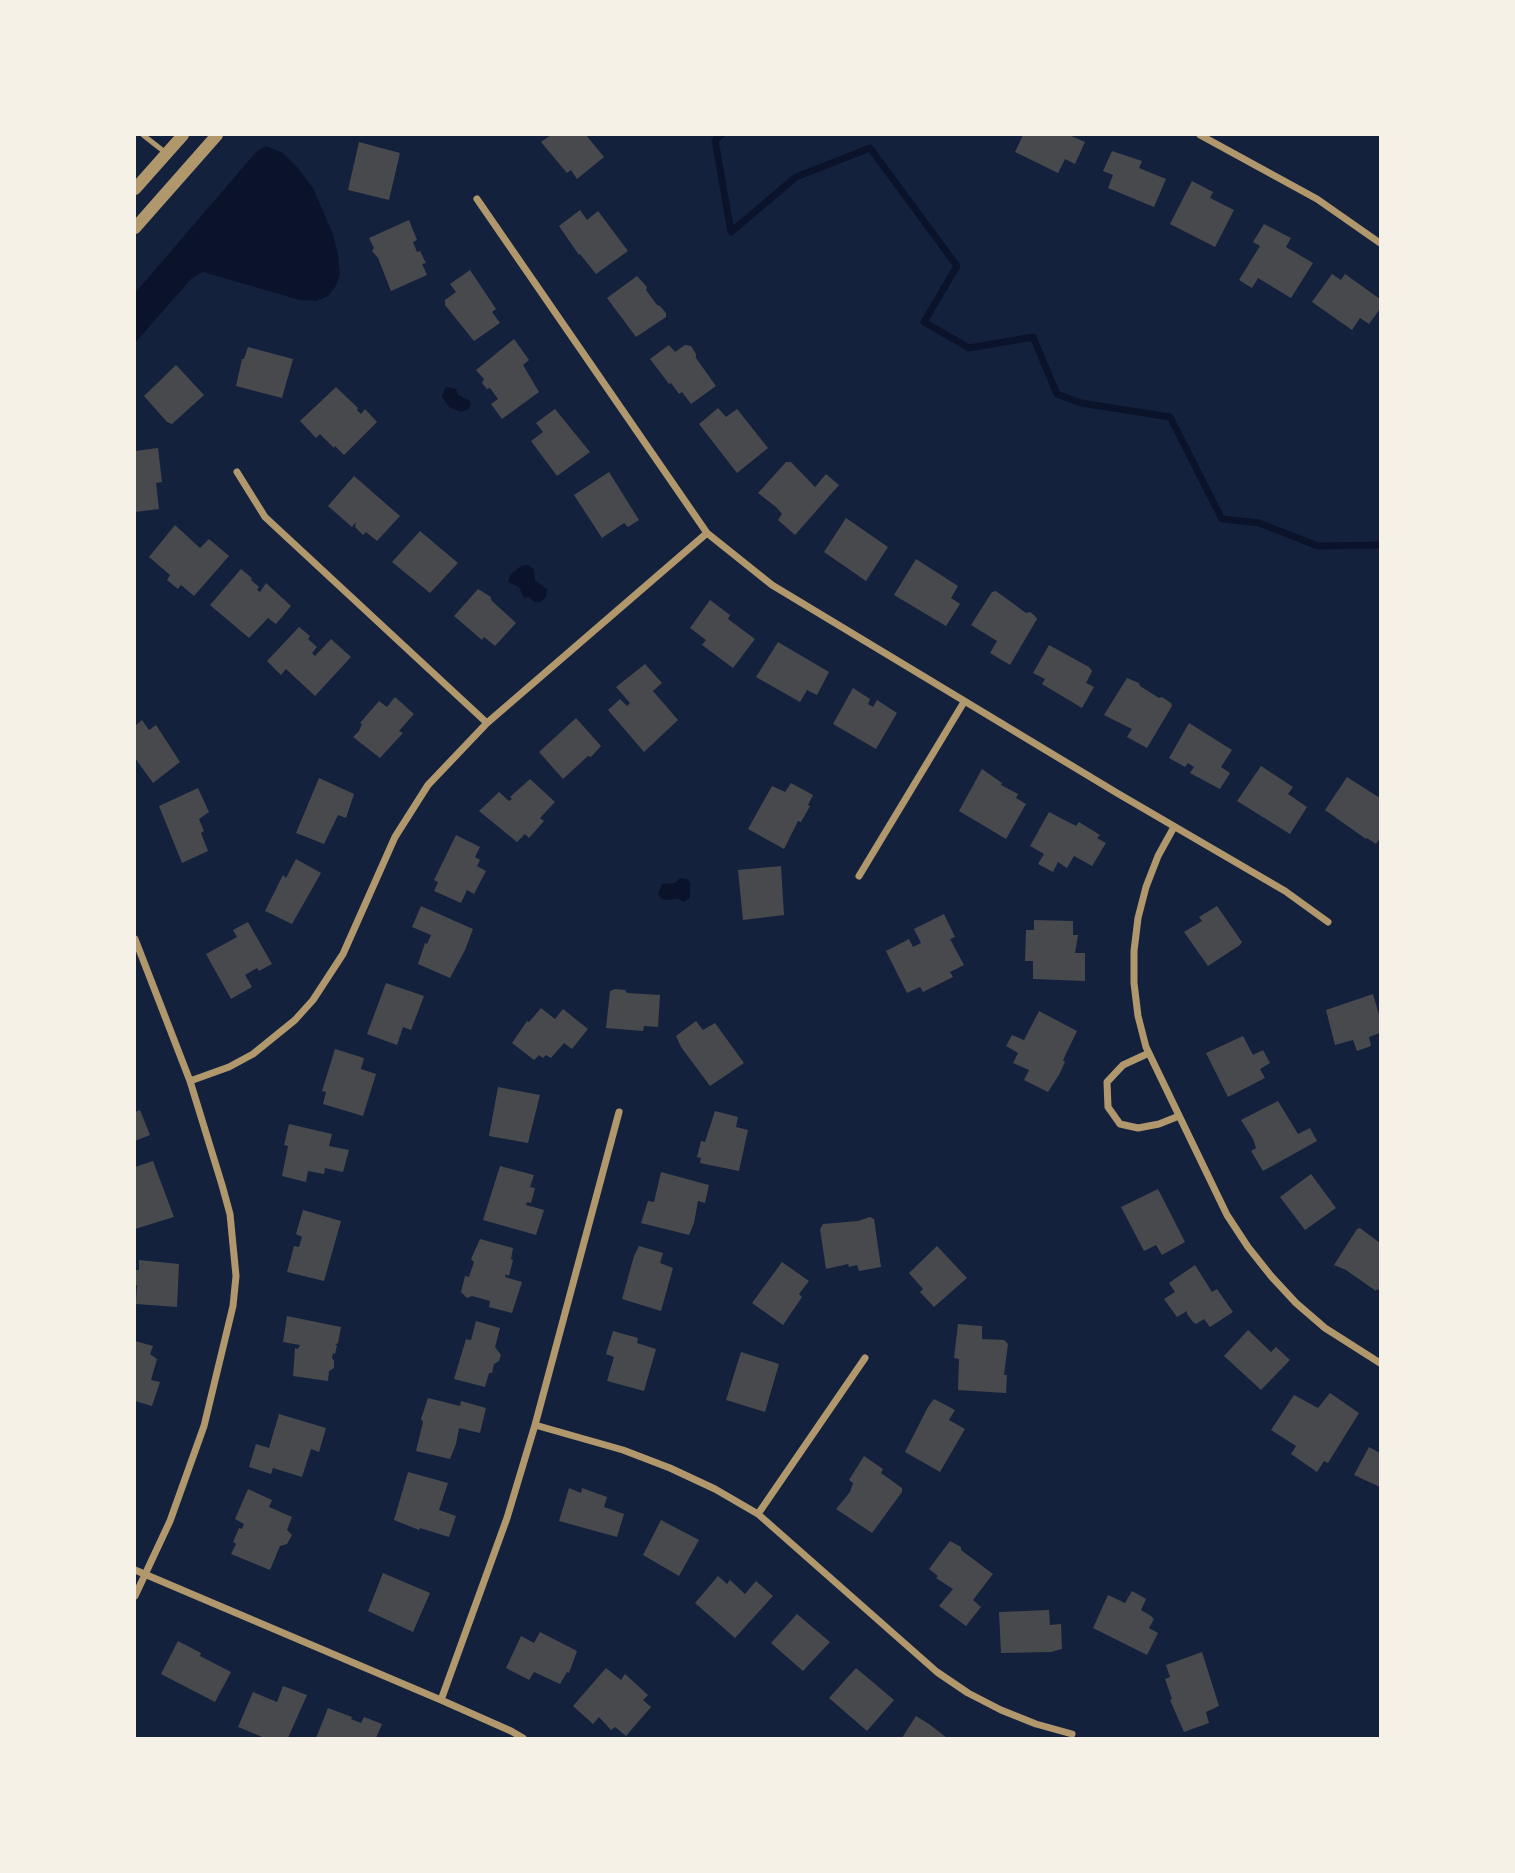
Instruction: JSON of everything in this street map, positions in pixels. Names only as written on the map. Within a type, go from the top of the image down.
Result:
[{"type":"street","points":[[135,189],[183,135]]},
{"type":"street","points":[[135,228],[217,135]]},
{"type":"street","points":[[1201,135],[1317,199],[1380,243]]},
{"type":"street","points":[[477,199],[708,533],[772,585],[964,702],[1285,891],[1328,922]]},
{"type":"street","points":[[237,472],[265,517],[487,723]]},
{"type":"street","points":[[190,1081],[229,1067],[253,1054],[295,1020],[313,1000],[343,954],[395,837],[428,785],[487,723],[708,533]]},
{"type":"street","points":[[859,876],[964,702]]},
{"type":"street","points":[[1174,827],[1158,856],[1146,887],[1138,918],[1134,951],[1138,1016],[1149,1053],[1227,1215],[1248,1247],[1296,1303],[1325,1328],[1380,1363]]},
{"type":"street","points":[[135,939],[190,1081],[230,1214],[236,1276],[233,1306],[205,1426],[170,1521],[135,1596]]},
{"type":"street","points":[[1149,1053],[1123,1065],[1107,1082],[1108,1107],[1120,1124],[1138,1128],[1179,1116]]},
{"type":"street","points":[[441,1700],[502,1531],[535,1425],[619,1112]]},
{"type":"street","points":[[758,1514],[865,1358]]},
{"type":"street","points":[[535,1425],[623,1450],[715,1489],[758,1514],[937,1672],[968,1693],[1001,1710],[1072,1734]]},
{"type":"street","points":[[135,1570],[441,1700],[523,1738]]},
{"type":"lane","points":[[143,135],[166,153]]},
{"type":"water","points":[[266,146],[283,153],[313,188],[333,234],[338,254],[340,275],[336,286],[328,296],[316,301],[300,300],[203,272],[192,278],[135,343],[135,293],[257,151]]},
{"type":"water","points":[[446,387],[456,389],[458,395],[469,400],[469,409],[461,412],[449,407],[442,396]]},
{"type":"water","points":[[528,565],[534,569],[535,580],[547,589],[546,597],[540,602],[534,602],[529,597],[524,598],[519,587],[508,582],[510,575],[521,566]]},
{"type":"water","points":[[680,878],[690,882],[690,898],[683,902],[661,898],[658,894],[662,884],[675,883]]},
{"type":"building","points":[[551,135],[586,135],[604,157],[577,179],[571,170],[567,173],[541,142]]},
{"type":"building","points":[[1023,135],[1069,135],[1085,142],[1075,164],[1065,159],[1058,173],[1015,152]]},
{"type":"building","points":[[359,142],[400,153],[389,200],[348,190]]},
{"type":"building","points":[[1112,151],[1142,161],[1139,168],[1166,179],[1154,207],[1108,188],[1113,175],[1103,171]]},
{"type":"building","points":[[1192,181],[1213,192],[1210,198],[1234,210],[1215,247],[1170,224]]},
{"type":"building","points":[[580,210],[587,220],[598,211],[628,251],[596,274],[559,226]]},
{"type":"building","points":[[409,220],[417,240],[413,242],[426,263],[422,264],[427,275],[391,291],[378,258],[372,251],[374,248],[369,238]]},
{"type":"building","points":[[1264,224],[1291,238],[1286,247],[1313,263],[1291,298],[1258,278],[1252,288],[1239,280],[1260,246],[1253,242]]},
{"type":"building","points":[[470,270],[496,309],[492,312],[500,323],[474,341],[445,305],[445,300],[456,292],[450,284]]},
{"type":"building","points":[[1332,274],[1341,280],[1345,274],[1380,299],[1380,309],[1369,324],[1360,318],[1352,330],[1312,302]]},
{"type":"building","points":[[637,276],[657,305],[666,313],[666,317],[636,337],[607,298]]},
{"type":"building","points":[[514,339],[529,360],[523,365],[539,392],[502,419],[491,404],[498,399],[490,388],[487,389],[482,383],[484,379],[476,370]]},
{"type":"building","points":[[669,345],[675,352],[685,345],[691,346],[696,358],[716,386],[691,404],[682,392],[679,394],[671,383],[669,384],[650,359]]},
{"type":"building","points":[[248,347],[293,359],[282,398],[236,386],[242,359]]},
{"type":"building","points":[[176,365],[204,395],[172,424],[167,422],[144,396]]},
{"type":"building","points":[[336,387],[361,414],[365,409],[377,422],[344,455],[320,434],[316,438],[300,421]]},
{"type":"building","points":[[718,408],[726,417],[737,409],[768,448],[737,473],[699,424]]},
{"type":"building","points":[[555,409],[590,452],[557,476],[531,441],[543,432],[536,423]]},
{"type":"building","points":[[158,448],[162,482],[156,483],[159,509],[135,512],[135,451]]},
{"type":"building","points":[[786,462],[791,462],[815,487],[826,474],[839,485],[795,535],[778,520],[782,514],[776,507],[758,493]]},
{"type":"building","points":[[609,472],[639,520],[628,527],[624,523],[602,538],[574,495]]},
{"type":"building","points":[[354,476],[400,516],[377,541],[366,532],[363,535],[355,527],[356,522],[352,527],[328,506]]},
{"type":"building","points":[[846,518],[888,547],[866,581],[824,552]]},
{"type":"building","points":[[175,525],[200,548],[209,539],[229,556],[194,596],[181,585],[178,589],[167,580],[170,575],[149,557]]},
{"type":"building","points":[[420,531],[458,563],[430,593],[392,562]]},
{"type":"building","points":[[916,559],[958,586],[951,598],[960,604],[946,626],[894,595]]},
{"type":"building","points":[[241,569],[259,587],[257,590],[260,592],[266,583],[291,606],[276,624],[268,618],[249,638],[210,605]]},
{"type":"building","points":[[478,589],[491,597],[516,623],[495,646],[484,637],[482,640],[454,616]]},
{"type":"building","points":[[996,591],[1037,619],[1010,665],[990,653],[997,641],[971,625],[992,592]]},
{"type":"building","points":[[710,600],[730,615],[728,619],[755,639],[733,668],[702,645],[706,640],[690,628]]},
{"type":"building","points":[[299,627],[310,636],[308,639],[317,647],[312,653],[315,656],[331,639],[351,657],[315,696],[286,669],[281,675],[267,661]]},
{"type":"building","points":[[778,642],[829,672],[817,695],[807,690],[800,702],[756,677]]},
{"type":"building","points":[[1049,645],[1092,671],[1086,683],[1094,687],[1082,708],[1042,684],[1045,679],[1033,673]]},
{"type":"building","points":[[645,664],[662,683],[653,691],[678,720],[644,752],[608,710],[620,699],[627,706],[630,703],[616,687]]},
{"type":"building","points":[[1127,678],[1139,683],[1159,698],[1162,697],[1172,706],[1147,748],[1127,737],[1132,729],[1104,715]]},
{"type":"building","points":[[853,688],[870,699],[868,704],[873,707],[877,700],[897,713],[876,749],[833,724]]},
{"type":"building","points":[[395,697],[414,714],[399,731],[403,733],[380,758],[353,737],[359,731],[362,724],[360,723],[379,701],[387,707]]},
{"type":"building","points":[[576,718],[601,746],[563,779],[539,752]]},
{"type":"building","points":[[142,720],[149,730],[156,725],[180,762],[153,783],[135,758],[135,726]]},
{"type":"building","points":[[1189,723],[1232,750],[1221,767],[1230,773],[1220,789],[1190,773],[1194,767],[1188,763],[1185,767],[1169,758]]},
{"type":"building","points":[[1261,766],[1293,787],[1288,794],[1307,807],[1290,834],[1237,801]]},
{"type":"building","points":[[982,769],[1002,783],[1001,785],[1018,794],[1016,798],[1026,804],[1006,839],[959,811]]},
{"type":"building","points":[[1347,777],[1380,798],[1380,838],[1376,844],[1325,810]]},
{"type":"building","points":[[319,778],[354,794],[346,818],[338,815],[324,844],[296,833]]},
{"type":"building","points":[[530,779],[555,802],[540,818],[544,821],[529,838],[525,834],[517,842],[479,811],[499,792],[509,801]]},
{"type":"building","points":[[791,783],[813,795],[808,805],[810,806],[801,822],[798,821],[784,849],[748,829],[772,786],[785,792]]},
{"type":"building","points":[[198,788],[209,812],[199,819],[208,851],[182,863],[159,806]]},
{"type":"building","points":[[1049,812],[1076,826],[1079,822],[1100,835],[1097,838],[1106,843],[1092,866],[1074,856],[1067,868],[1058,862],[1053,872],[1038,864],[1044,854],[1030,846]]},
{"type":"building","points":[[456,835],[480,847],[475,857],[480,860],[477,866],[486,871],[474,894],[467,890],[461,903],[434,891],[438,882],[434,880]]},
{"type":"building","points":[[296,859],[321,873],[292,924],[265,911],[283,875],[286,878]]},
{"type":"building","points":[[781,866],[784,915],[743,920],[738,870]]},
{"type":"building","points":[[421,906],[473,929],[450,978],[418,964],[425,943],[427,944],[431,935],[412,927]]},
{"type":"building","points":[[1217,906],[1242,942],[1208,966],[1184,932],[1202,921],[1199,917]]},
{"type":"building","points":[[944,914],[955,937],[950,939],[964,965],[950,972],[953,977],[923,992],[920,987],[907,993],[886,951],[909,939],[913,947],[921,943],[914,929]]},
{"type":"building","points":[[1034,920],[1073,921],[1073,935],[1078,935],[1075,953],[1085,953],[1085,981],[1033,979],[1033,961],[1025,961],[1026,930],[1034,930]]},
{"type":"building","points":[[248,922],[272,964],[245,975],[252,987],[231,999],[206,954],[237,937],[233,930]]},
{"type":"building","points":[[386,983],[424,996],[411,1030],[403,1027],[397,1045],[367,1034]]},
{"type":"building","points":[[625,990],[627,993],[660,995],[658,1027],[644,1026],[643,1031],[606,1028],[610,991]]},
{"type":"building","points":[[1373,994],[1380,1018],[1380,1033],[1369,1037],[1371,1046],[1357,1051],[1353,1040],[1335,1045],[1326,1010]]},
{"type":"building","points":[[541,1008],[555,1019],[563,1009],[588,1029],[572,1049],[564,1043],[551,1058],[539,1055],[534,1060],[512,1043],[527,1021]]},
{"type":"building","points":[[1039,1011],[1077,1031],[1059,1075],[1048,1092],[1024,1080],[1029,1070],[1013,1063],[1018,1053],[1006,1046],[1012,1035],[1024,1040]]},
{"type":"building","points":[[696,1021],[703,1030],[715,1023],[744,1063],[710,1086],[676,1036]]},
{"type":"building","points":[[1243,1036],[1253,1055],[1263,1050],[1270,1063],[1260,1069],[1265,1078],[1228,1097],[1206,1053]]},
{"type":"building","points":[[335,1049],[364,1058],[361,1069],[376,1074],[363,1116],[323,1104],[326,1092],[322,1091]]},
{"type":"building","points":[[498,1087],[540,1095],[528,1143],[489,1136]]},
{"type":"building","points":[[1278,1101],[1298,1134],[1310,1128],[1317,1141],[1263,1171],[1251,1151],[1256,1148],[1253,1139],[1241,1120]]},
{"type":"building","points":[[140,1110],[150,1135],[135,1141],[135,1112]]},
{"type":"building","points":[[715,1111],[738,1117],[736,1127],[748,1130],[739,1171],[700,1163],[701,1158],[697,1157],[701,1141],[705,1142]]},
{"type":"building","points":[[289,1124],[332,1134],[329,1146],[349,1150],[343,1172],[325,1168],[324,1174],[308,1171],[306,1182],[282,1176],[288,1146],[284,1145]]},
{"type":"building","points":[[153,1161],[174,1217],[135,1229],[135,1167]]},
{"type":"building","points":[[500,1166],[534,1175],[530,1187],[535,1188],[531,1203],[527,1202],[526,1205],[544,1210],[536,1235],[483,1220]]},
{"type":"building","points":[[661,1172],[709,1185],[705,1203],[698,1201],[689,1235],[641,1223],[648,1201],[654,1202]]},
{"type":"building","points":[[1311,1174],[1336,1208],[1305,1230],[1280,1197]]},
{"type":"building","points":[[1158,1189],[1185,1242],[1162,1255],[1156,1245],[1144,1251],[1121,1207]]},
{"type":"building","points":[[303,1210],[341,1221],[324,1281],[287,1272],[294,1246],[299,1247],[302,1237],[296,1234]]},
{"type":"building","points":[[870,1217],[874,1219],[881,1267],[859,1271],[857,1265],[849,1267],[848,1264],[826,1269],[820,1229],[823,1224],[858,1221]]},
{"type":"building","points":[[1360,1228],[1380,1243],[1380,1291],[1334,1265]]},
{"type":"building","points":[[480,1239],[513,1248],[509,1276],[506,1274],[505,1277],[522,1282],[512,1313],[489,1307],[490,1301],[472,1296],[467,1298],[461,1292],[465,1276],[469,1277],[474,1262],[471,1259]]},
{"type":"building","points":[[639,1246],[663,1253],[660,1263],[673,1268],[661,1311],[622,1299]]},
{"type":"building","points":[[937,1246],[967,1278],[934,1307],[920,1292],[923,1289],[909,1273]]},
{"type":"building","points":[[139,1260],[179,1264],[177,1307],[136,1304],[135,1270],[139,1270]]},
{"type":"building","points":[[782,1262],[809,1281],[799,1294],[802,1297],[783,1325],[752,1303]]},
{"type":"building","points":[[1195,1265],[1212,1292],[1217,1289],[1233,1312],[1210,1327],[1204,1319],[1196,1324],[1193,1322],[1187,1311],[1177,1317],[1164,1299],[1175,1292],[1169,1283]]},
{"type":"building","points":[[287,1316],[341,1327],[332,1358],[334,1368],[329,1371],[328,1381],[293,1376],[295,1348],[298,1349],[300,1345],[283,1342]]},
{"type":"building","points":[[476,1321],[500,1328],[495,1347],[501,1355],[499,1361],[494,1364],[492,1373],[489,1373],[485,1387],[454,1379],[466,1339],[471,1340]]},
{"type":"building","points":[[958,1324],[982,1326],[982,1339],[1004,1340],[1008,1344],[1004,1375],[1007,1375],[1006,1393],[958,1390],[959,1359],[954,1358]]},
{"type":"building","points":[[1248,1330],[1271,1352],[1276,1347],[1290,1360],[1261,1390],[1224,1356]]},
{"type":"building","points":[[613,1331],[638,1338],[637,1343],[656,1349],[644,1391],[607,1381],[614,1357],[606,1354]]},
{"type":"building","points":[[135,1341],[153,1346],[150,1354],[157,1359],[151,1380],[160,1382],[152,1406],[135,1401]]},
{"type":"building","points":[[741,1352],[779,1364],[765,1412],[726,1400]]},
{"type":"building","points":[[1330,1393],[1359,1413],[1328,1463],[1324,1461],[1317,1472],[1291,1454],[1296,1446],[1271,1430],[1294,1395],[1318,1408]]},
{"type":"building","points":[[428,1398],[460,1406],[461,1401],[486,1408],[480,1433],[459,1428],[450,1459],[416,1451],[423,1422],[421,1419]]},
{"type":"building","points":[[934,1399],[955,1410],[949,1420],[965,1429],[940,1472],[905,1452]]},
{"type":"building","points":[[279,1414],[326,1428],[319,1452],[311,1449],[302,1477],[273,1468],[271,1474],[249,1467],[256,1444],[269,1448]]},
{"type":"building","points":[[1369,1447],[1380,1453],[1380,1487],[1354,1475]]},
{"type":"building","points":[[864,1456],[883,1469],[881,1473],[902,1488],[902,1492],[872,1533],[836,1509],[850,1492],[853,1483],[849,1480]]},
{"type":"building","points":[[408,1472],[448,1483],[439,1510],[456,1516],[449,1537],[420,1528],[419,1530],[394,1520]]},
{"type":"building","points":[[569,1488],[581,1493],[582,1488],[607,1497],[604,1507],[624,1514],[617,1537],[559,1521]]},
{"type":"building","points":[[248,1489],[272,1500],[269,1507],[292,1517],[287,1530],[292,1535],[287,1544],[280,1546],[270,1570],[231,1554],[239,1528],[242,1529],[244,1524],[235,1519]]},
{"type":"building","points":[[661,1520],[699,1540],[679,1576],[643,1555]]},
{"type":"building","points":[[950,1541],[993,1574],[973,1600],[981,1607],[966,1626],[939,1606],[953,1589],[936,1578],[938,1576],[929,1569]]},
{"type":"building","points":[[383,1573],[430,1593],[413,1632],[368,1611]]},
{"type":"building","points":[[718,1576],[727,1584],[730,1580],[745,1594],[756,1581],[773,1596],[735,1638],[695,1603]]},
{"type":"building","points":[[1132,1591],[1146,1599],[1141,1610],[1154,1619],[1149,1628],[1158,1633],[1147,1655],[1093,1628],[1108,1595],[1125,1603]]},
{"type":"building","points":[[1049,1610],[1050,1625],[1061,1624],[1062,1649],[1051,1652],[1001,1653],[999,1612]]},
{"type":"building","points":[[797,1614],[830,1642],[803,1671],[771,1643]]},
{"type":"building","points":[[540,1632],[577,1651],[569,1673],[567,1672],[560,1684],[534,1672],[529,1680],[506,1668],[521,1636],[534,1643]]},
{"type":"building","points":[[178,1641],[231,1672],[215,1702],[161,1674]]},
{"type":"building","points":[[1202,1652],[1219,1706],[1206,1712],[1209,1723],[1184,1732],[1170,1700],[1172,1699],[1165,1679],[1170,1677],[1166,1665]]},
{"type":"building","points":[[606,1668],[621,1680],[625,1674],[648,1695],[643,1700],[651,1707],[626,1736],[615,1727],[611,1730],[599,1717],[593,1724],[573,1706]]},
{"type":"building","points":[[856,1668],[894,1700],[867,1731],[829,1698]]},
{"type":"building","points":[[283,1686],[307,1695],[288,1738],[265,1738],[238,1727],[253,1692],[277,1702]]},
{"type":"building","points":[[328,1708],[361,1723],[364,1717],[382,1724],[376,1738],[316,1738]]},
{"type":"building","points":[[916,1716],[929,1724],[947,1738],[902,1738]]},
{"type":"waterway","points":[[721,135],[715,140],[731,232],[796,177],[870,148],[957,266],[924,322],[969,348],[1033,337],[1057,394],[1081,403],[1170,417],[1222,519],[1259,523],[1318,546],[1380,545]]}]
